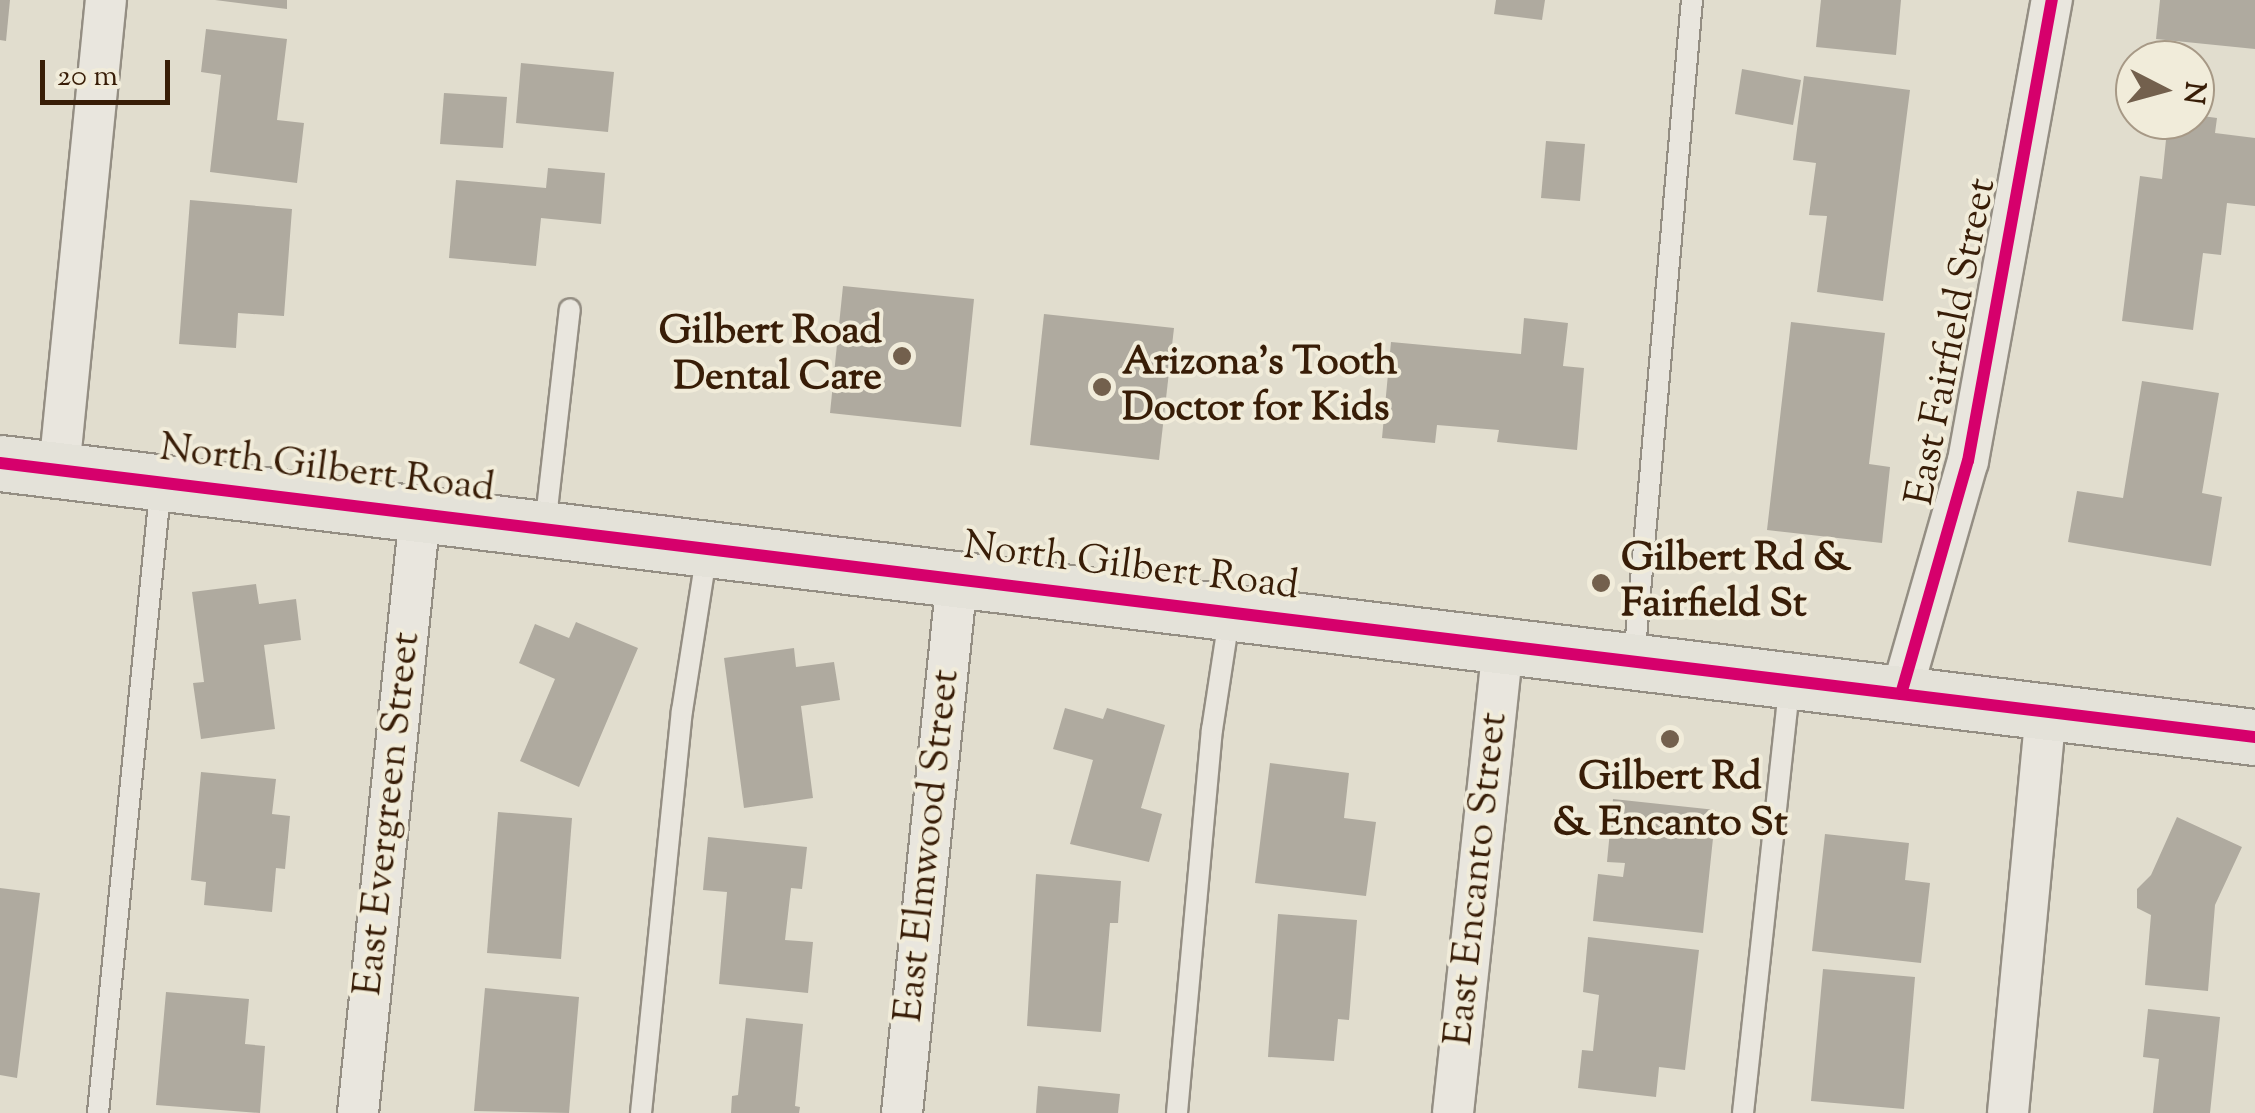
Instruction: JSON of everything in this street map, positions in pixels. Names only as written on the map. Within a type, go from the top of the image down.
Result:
[{"type":"main road","name":"North Gilbert Road","points":[[0,463],[2255,737]]},
{"type":"street","points":[[59,470],[106,0]]},
{"type":"street","name":"East Fairfield Street","points":[[1901,694],[1968,462],[2052,0]]},
{"type":"street","name":"East Evergreen Street","points":[[358,1113],[420,514]]},
{"type":"street","name":"East Elmwood Street","points":[[902,1113],[957,579]]},
{"type":"street","name":"East Encanto Street","points":[[1453,1113],[1503,646]]},
{"type":"street","points":[[2008,1113],[2046,711]]},
{"type":"lane","points":[[1634,662],[1692,0]]},
{"type":"lane","points":[[545,529],[570,309]]},
{"type":"lane","points":[[98,1113],[161,482]]},
{"type":"lane","points":[[641,1113],[682,711],[708,548]]},
{"type":"lane","points":[[1178,1113],[1212,730],[1230,612]]},
{"type":"lane","points":[[1743,1113],[1790,680]]},
{"type":"building","points":[[0,0],[10,0],[6,41],[0,40]]},
{"type":"building","points":[[215,0],[287,0],[287,9]]},
{"type":"building","points":[[1496,0],[1545,0],[1542,20],[1494,14]]},
{"type":"building","points":[[1821,0],[1901,0],[1896,55],[1816,47]]},
{"type":"building","points":[[2160,0],[2255,0],[2255,49],[2215,45],[2215,40],[2156,39]]},
{"type":"building","points":[[206,29],[287,39],[277,120],[304,123],[297,183],[210,172],[221,75],[201,72]]},
{"type":"building","points":[[521,63],[614,72],[608,132],[516,123]]},
{"type":"building","points":[[1742,69],[1801,80],[1793,125],[1735,114]]},
{"type":"building","points":[[1804,76],[1910,90],[1883,301],[1817,292],[1827,216],[1809,215],[1816,163],[1793,160]]},
{"type":"building","points":[[444,93],[507,97],[503,148],[440,144]]},
{"type":"building","points":[[2215,133],[2255,138],[2255,206],[2227,203],[2221,255],[2203,253],[2193,330],[2122,321],[2140,176],[2162,179],[2166,140],[2215,140]]},
{"type":"building","points":[[1546,141],[1585,144],[1580,201],[1541,198]]},
{"type":"building","points":[[548,168],[605,173],[601,224],[541,218],[536,266],[449,258],[456,180],[546,188]]},
{"type":"building","points":[[190,200],[292,209],[284,316],[238,313],[236,348],[179,344]]},
{"type":"building","name":"Gilbert Road Dental Care","points":[[843,286],[974,299],[961,427],[830,413]]},
{"type":"building","name":"Arizona's Tooth Doctor for Kids","points":[[1044,314],[1174,328],[1159,460],[1030,445]]},
{"type":"building","points":[[1524,318],[1568,323],[1563,366],[1584,368],[1577,450],[1497,442],[1499,430],[1437,425],[1435,443],[1382,438],[1391,342],[1521,354]]},
{"type":"building","points":[[1791,322],[1885,333],[1869,464],[1890,467],[1882,543],[1767,530]]},
{"type":"building","points":[[2142,381],[2219,393],[2202,493],[2222,497],[2211,566],[2068,542],[2077,491],[2123,498]]},
{"type":"building","points":[[256,584],[259,604],[296,599],[301,640],[264,645],[275,729],[201,739],[193,683],[204,682],[192,592]]},
{"type":"building","points":[[576,622],[638,648],[579,787],[520,761],[555,679],[519,663],[535,624],[569,638]]},
{"type":"building","points":[[794,648],[796,667],[834,662],[840,700],[801,706],[813,798],[744,808],[724,658]]},
{"type":"building","points":[[1065,708],[1103,719],[1107,708],[1165,725],[1141,808],[1162,814],[1149,862],[1070,844],[1093,760],[1053,749]]},
{"type":"building","points":[[1270,763],[1349,773],[1344,818],[1376,822],[1366,896],[1255,883]]},
{"type":"building","points":[[201,772],[276,779],[272,814],[290,816],[285,869],[276,868],[272,912],[204,905],[206,882],[191,880]]},
{"type":"building","points":[[1613,799],[1716,810],[1703,933],[1593,921],[1598,874],[1623,877],[1625,863],[1607,862]]},
{"type":"building","points":[[498,812],[572,818],[561,959],[487,953]]},
{"type":"building","points":[[2177,817],[2242,847],[2215,905],[2208,991],[2145,985],[2151,915],[2137,908],[2137,889],[2151,875]]},
{"type":"building","points":[[1825,834],[1909,843],[1905,880],[1930,883],[1921,963],[1812,951]]},
{"type":"building","points":[[708,837],[807,847],[802,889],[791,888],[785,940],[813,942],[808,993],[719,984],[727,892],[703,890]]},
{"type":"building","points":[[1036,874],[1121,881],[1118,923],[1110,923],[1101,1032],[1027,1026]]},
{"type":"building","points":[[0,888],[40,893],[17,1078],[0,1075]]},
{"type":"building","points":[[1278,914],[1357,920],[1349,1020],[1338,1019],[1334,1061],[1268,1057]]},
{"type":"building","points":[[1588,937],[1699,950],[1685,1070],[1659,1067],[1656,1097],[1578,1088],[1582,1050],[1593,1051],[1599,995],[1583,992]]},
{"type":"building","points":[[1823,969],[1915,977],[1904,1109],[1811,1101]]},
{"type":"building","points":[[485,988],[579,997],[569,1113],[474,1111]]},
{"type":"building","points":[[166,992],[249,999],[245,1044],[265,1046],[260,1113],[156,1105]]},
{"type":"building","points":[[2148,1009],[2220,1017],[2210,1113],[2153,1113],[2159,1059],[2143,1057]]},
{"type":"building","points":[[746,1018],[803,1024],[795,1106],[800,1107],[799,1113],[731,1113],[732,1096],[738,1095]]},
{"type":"building","points":[[1038,1086],[1120,1094],[1118,1113],[1036,1113]]},
{"type":"cycle path","points":[[1901,694],[1968,461],[2052,0]]},
{"type":"cycle path","points":[[0,463],[2255,737]]},
{"type":"place","name":"Gilbert Road Dental Care","points":[[902,356]]},
{"type":"place","name":"Arizona's Tooth Doctor for Kids","points":[[1102,387]]},
{"type":"place","name":"Gilbert Rd & Fairfield St","points":[[1601,583]]},
{"type":"place","name":"Gilbert Rd & Encanto St","points":[[1670,739]]}]
